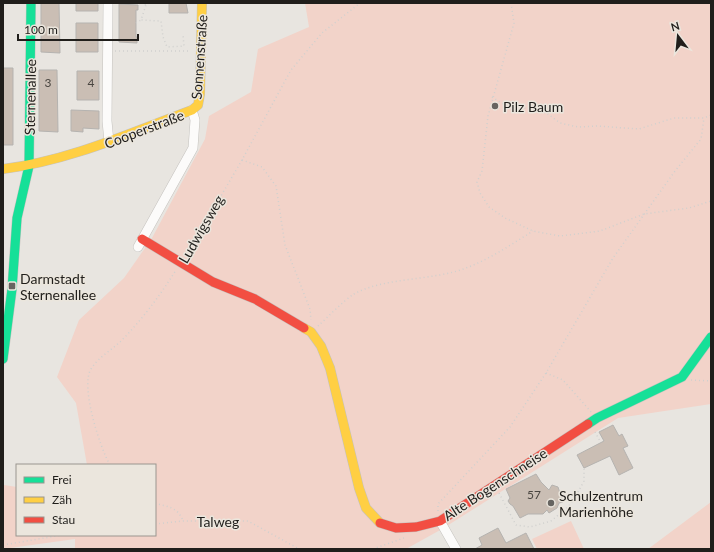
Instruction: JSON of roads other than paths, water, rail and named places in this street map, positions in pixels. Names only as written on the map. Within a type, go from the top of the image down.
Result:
[{"type":"street","name":"Sternenallee","points":[[3,359],[12,289],[17,218],[29,166],[31,3]]},
{"type":"street","points":[[108,3],[107,121],[109,142]]},
{"type":"street","name":"Sonnenstraße","points":[[192,110],[198,105],[200,94],[202,3]]},
{"type":"street","name":"Cooperstraße","points":[[3,169],[29,166],[76,154],[192,110],[195,120],[193,148],[140,243],[182,263]]},
{"type":"street","name":"Alte Bogenschneise","points":[[182,263],[212,282],[255,299],[311,332],[321,346],[330,368],[358,488],[366,508],[378,522],[396,528],[416,527],[440,521],[597,418],[682,377],[711,337]]},
{"type":"street","points":[[440,521],[456,549]]},
{"type":"place","name":"Pilz Baum","points":[[495,106]]},
{"type":"place","name":"Darmstadt Sternenallee","points":[[12,286]]},
{"type":"place","name":"Schulzentrum Marienhöhe","points":[[551,503]]}]
